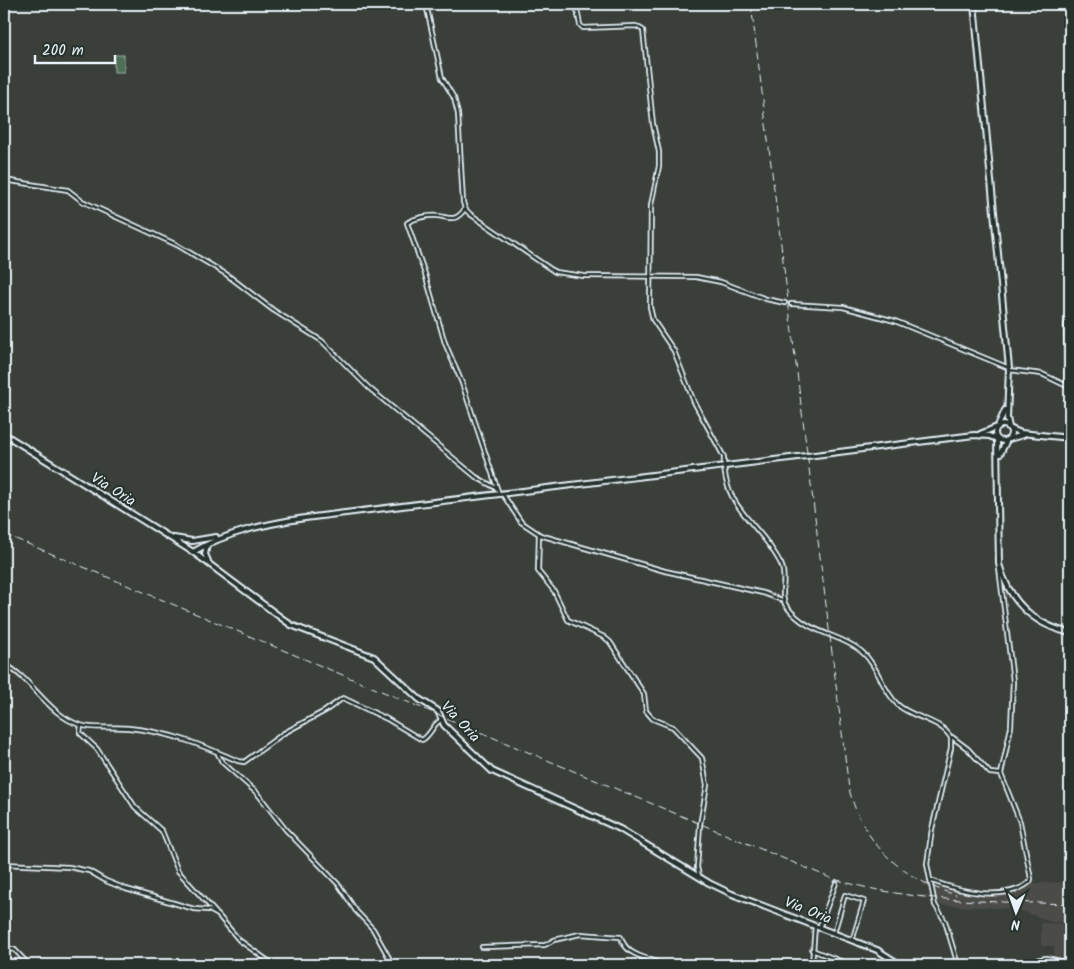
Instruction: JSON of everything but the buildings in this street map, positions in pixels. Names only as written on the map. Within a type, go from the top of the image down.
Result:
[{"type":"main road","points":[[974,4],[1009,369],[1008,403],[1011,433],[998,458]]},
{"type":"main road","points":[[1008,403],[995,433],[998,458],[999,564],[1003,580],[1017,603],[1039,621],[1070,632]]},
{"type":"main road","points":[[974,435],[1003,425],[1033,434],[1070,438]]},
{"type":"main road","name":"Via Oria","points":[[4,434],[192,552],[296,628],[374,657],[418,699],[438,711],[441,720],[492,771],[620,829],[732,894],[877,950],[901,965]]},
{"type":"main road","points":[[170,538],[186,541],[200,540],[304,518],[974,435],[1008,440],[1033,434]]},
{"type":"main road","points":[[192,552],[212,541],[250,529]]},
{"type":"main road","points":[[192,552],[193,545],[200,540]]},
{"type":"main road","points":[[212,541],[204,551],[207,560],[213,567]]},
{"type":"street","points":[[426,4],[442,78],[454,98],[458,114],[462,196],[465,209],[555,272],[584,276],[696,277],[721,282],[785,304]]},
{"type":"street","points":[[576,4],[580,26],[583,28],[636,26],[643,30],[653,124],[659,152],[659,166],[651,205],[648,278],[650,307],[654,320],[674,351],[694,402],[724,457],[724,466],[733,501],[766,539],[783,568],[784,601],[791,611],[810,627],[862,652],[896,703],[945,731],[968,749],[990,772],[1001,774]]},
{"type":"street","points":[[4,180],[68,190],[82,201],[177,246],[226,274],[273,310],[312,333],[369,388],[476,477],[496,488]]},
{"type":"street","points":[[465,209],[456,219],[451,220],[437,216],[407,222],[425,274],[445,343],[462,383],[496,488],[521,522],[539,534],[594,552],[665,571],[763,593],[784,601]]},
{"type":"street","points":[[791,304],[843,307],[895,321],[1009,369],[1042,374],[1067,386],[1066,324]]},
{"type":"street","points":[[539,534],[538,571],[554,592],[568,620],[604,637],[610,642],[644,694],[646,711],[654,719],[673,727],[702,758],[707,785],[700,825],[698,876]]},
{"type":"street","points":[[930,880],[970,892],[992,894],[1030,882],[1020,822],[1001,774],[1011,727],[1013,681],[1003,613],[999,564]]},
{"type":"street","points":[[4,664],[23,676],[61,716],[81,726],[130,728],[158,733],[196,742],[217,753],[244,762],[284,733],[325,711],[343,698],[387,719],[422,740],[428,737],[437,722],[441,720]]},
{"type":"street","points":[[81,726],[80,733],[97,748],[135,807],[162,830],[178,871],[239,940],[274,965]]},
{"type":"street","points":[[951,737],[952,745],[928,852],[930,880],[935,905],[945,921],[958,965]]},
{"type":"street","points":[[217,753],[222,762],[257,793],[286,830],[339,885],[356,911],[373,929],[393,965]]},
{"type":"street","points":[[4,864],[69,867],[89,871],[113,884],[194,909],[209,910],[218,916]]},
{"type":"street","points":[[812,965],[812,950],[817,927],[836,884]]},
{"type":"street","points":[[834,933],[845,895],[864,901],[852,941]]},
{"type":"street","points":[[482,947],[535,946],[580,934],[615,935],[621,937],[628,951],[635,955],[650,957],[662,965]]},
{"type":"street","points":[[4,947],[16,950],[28,965]]},
{"type":"street","points":[[812,950],[851,965]]},
{"type":"street","points":[[1013,965],[1046,958],[1070,963]]},
{"type":"street","points":[[890,965],[893,959]]},
{"type":"street","points":[[1052,959],[1054,965]]},
{"type":"shaded area","points":[[924,881],[962,893],[998,895],[1031,886],[1032,883],[1070,882],[1070,922],[1052,922],[1016,909],[939,905],[937,901],[920,898],[920,895],[931,896],[929,888],[923,885]]},
{"type":"shaded area","points":[[1041,923],[1070,924],[1070,960],[1063,957],[1054,957],[1054,946],[1041,946]]},
{"type":"green space","points":[[114,55],[124,55],[124,72],[114,72]]},
{"type":"railway","points":[[751,4],[849,789],[855,809],[864,827],[888,857],[918,879],[956,895]]},
{"type":"railway","points":[[4,534],[828,877],[858,886],[918,896],[979,901],[1070,904]]}]
